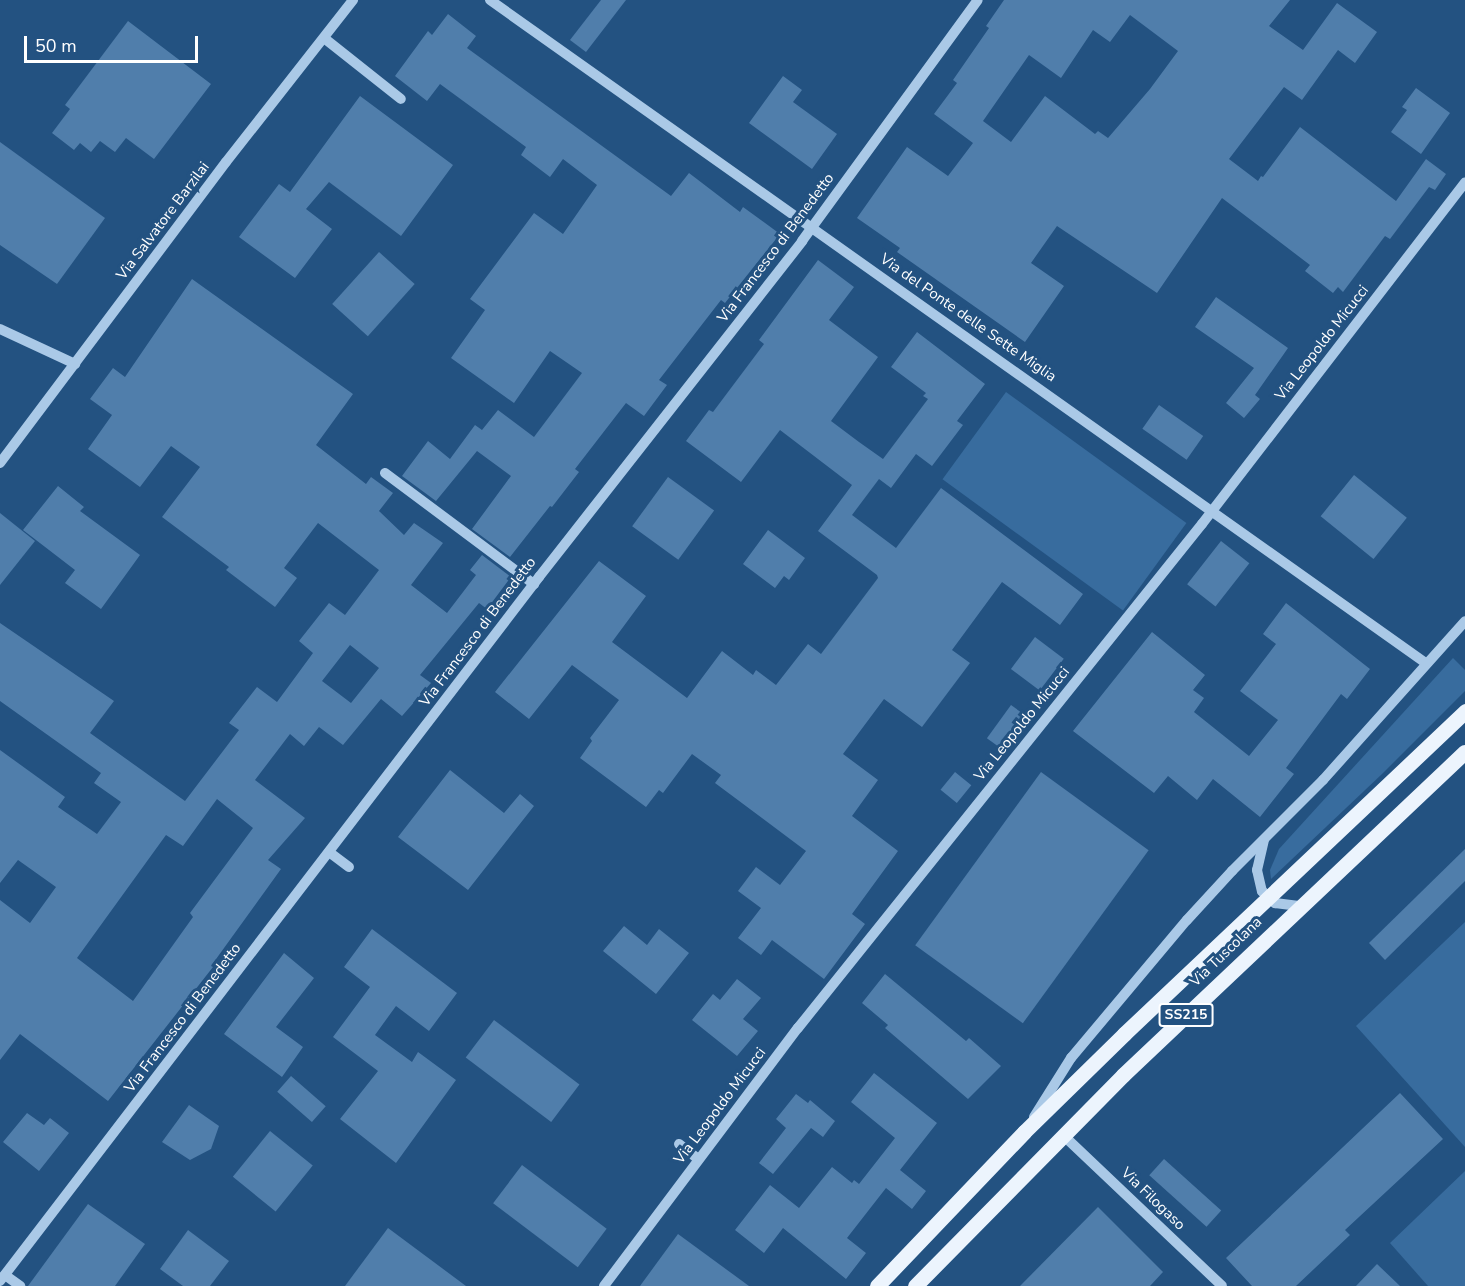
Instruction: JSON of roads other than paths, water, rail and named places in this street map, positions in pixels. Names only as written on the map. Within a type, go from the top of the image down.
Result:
[{"type":"main road","name":"Via Tuscolana","points":[[877,1286],[1024,1132],[1465,711]]},
{"type":"main road","name":"Via Tuscolana","points":[[915,1286],[1063,1135],[1465,752]]},
{"type":"street","name":"Via Salvatore Barzilai","points":[[0,463],[226,162],[353,0]]},
{"type":"street","name":"Via del Ponte delle Sette Miglia","points":[[490,0],[1427,663]]},
{"type":"street","name":"Via Francesco di Benedetto","points":[[2,1278],[534,584],[812,227],[978,0]]},
{"type":"street","points":[[324,38],[401,99]]},
{"type":"street","name":"Via Leopoldo Micucci","points":[[604,1286],[805,1018],[1212,509],[1465,182]]},
{"type":"street","points":[[0,329],[75,363]]},
{"type":"street","points":[[385,473],[534,584]]},
{"type":"street","name":"Via Tuscolana","points":[[1024,1132],[1078,1049],[1187,921],[1323,780],[1465,621]]},
{"type":"street","points":[[1264,840],[1258,878],[1262,891],[1268,898],[1280,904],[1301,906]]},
{"type":"street","points":[[330,852],[349,867]]},
{"type":"street","name":"Via Filogaso","points":[[1063,1135],[1222,1286]]},
{"type":"street","points":[[679,1144],[698,1159]]},
{"type":"street","points":[[2,1278],[20,1286]]}]
